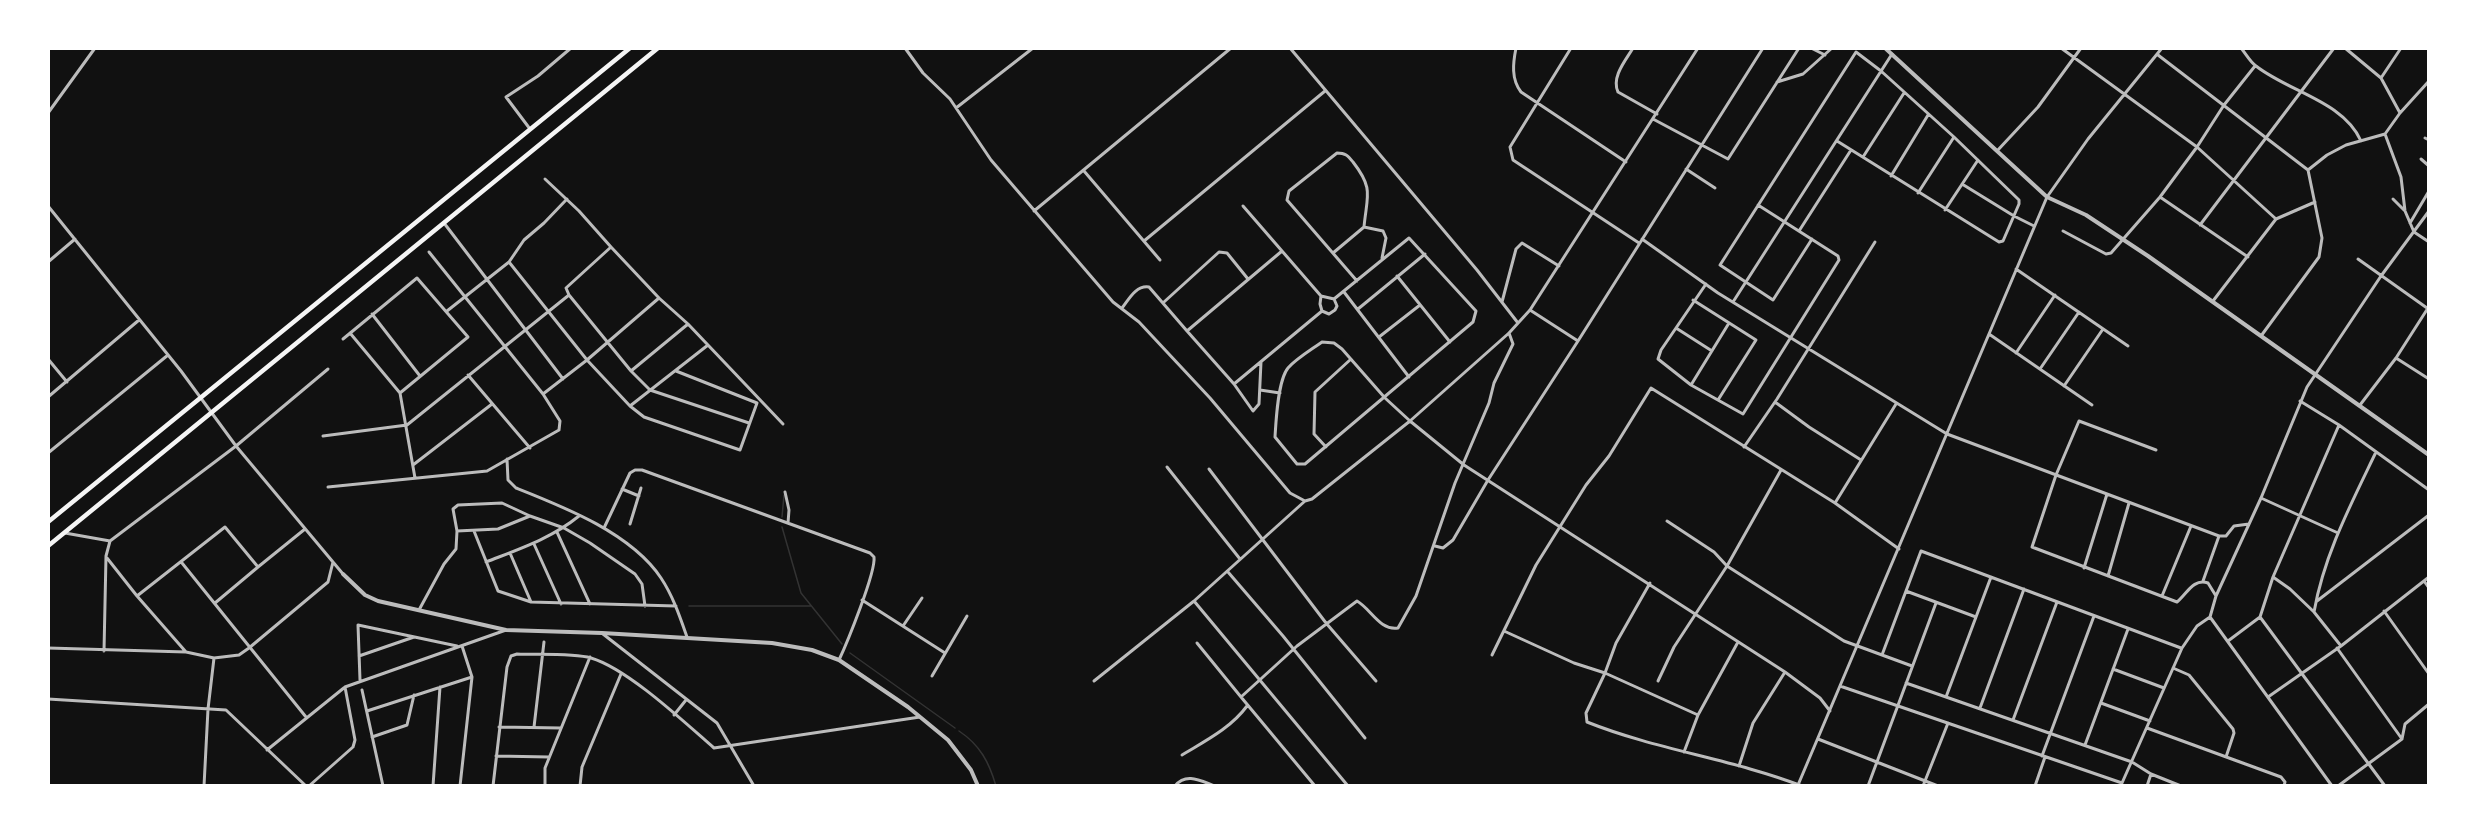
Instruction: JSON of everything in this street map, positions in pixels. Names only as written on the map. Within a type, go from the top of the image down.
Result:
[{"type":"highway","points":[[48,522],[630,48]]},
{"type":"highway","points":[[48,546],[657,48]]},
{"type":"street","points":[[48,113],[94,48]]},
{"type":"street","points":[[530,129],[506,97],[538,76],[571,48]]},
{"type":"street","points":[[905,48],[922,73],[956,108],[991,160],[1113,302],[1139,322],[1210,398],[1290,493],[1305,501]]},
{"type":"street","points":[[956,108],[1033,48]]},
{"type":"street","points":[[1034,211],[1231,48]]},
{"type":"street","points":[[1290,48],[1518,323]]},
{"type":"street","points":[[1515,48],[1513,76],[1515,85],[1521,92],[1626,162]]},
{"type":"street","points":[[1571,48],[1510,147],[1513,160],[1733,302],[1947,434],[2219,536],[2226,536],[2234,526],[2248,524]]},
{"type":"street","points":[[1633,48],[1617,75],[1618,92],[1657,114]]},
{"type":"street","points":[[1094,681],[1228,572],[1305,501],[1312,498],[1410,421],[1509,333],[1530,310],[1698,48]]},
{"type":"street","points":[[1435,546],[1443,548],[1453,540],[1488,480],[1761,50],[1754,48]]},
{"type":"street","points":[[1653,119],[1701,147],[1728,159],[1799,48]]},
{"type":"street","points":[[1811,48],[1825,54]]},
{"type":"street","points":[[1777,82],[1803,74],[1832,48]]},
{"type":"street","points":[[1885,48],[2047,197],[2086,215],[2123,239],[2429,455]]},
{"type":"street","points":[[2061,48],[2197,147],[2276,219]]},
{"type":"street","points":[[1997,151],[2038,107],[2081,48]]},
{"type":"street","points":[[1650,583],[1616,643],[1586,713],[1587,722],[1617,734],[1739,766],[1800,785],[2047,197],[2088,139],[2162,48]]},
{"type":"street","points":[[2241,48],[2255,66],[2335,111],[2355,127],[2361,141]]},
{"type":"street","points":[[2200,225],[2334,48]]},
{"type":"street","points":[[2345,48],[2380,78],[2400,113]]},
{"type":"street","points":[[2380,78],[2401,48]]},
{"type":"street","points":[[1812,239],[1773,300],[1720,263],[1853,54],[1859,53],[1881,71],[1978,160],[2019,200],[2019,204],[2001,243],[1837,141]]},
{"type":"street","points":[[1733,302],[1892,54]]},
{"type":"street","points":[[2158,55],[2308,170],[2322,238],[2319,257],[2261,336]]},
{"type":"street","points":[[2063,231],[2109,255],[2160,197],[2197,147],[2223,105],[2255,66]]},
{"type":"street","points":[[2308,170],[2327,155],[2385,134],[2400,113],[2429,81]]},
{"type":"street","points":[[1144,241],[1325,90]]},
{"type":"street","points":[[1863,158],[1904,93]]},
{"type":"street","points":[[1891,176],[1928,115]]},
{"type":"street","points":[[2385,134],[2401,177],[2405,211],[2414,232],[2429,242]]},
{"type":"street","points":[[1918,193],[1954,137]]},
{"type":"street","points":[[1799,231],[1851,150]]},
{"type":"street","points":[[1333,253],[1364,227],[1368,189],[1366,179],[1347,155],[1337,153],[1289,191],[1286,196],[1287,200],[1357,281]]},
{"type":"street","points":[[2421,159],[2429,165]]},
{"type":"street","points":[[1946,210],[1978,160]]},
{"type":"street","points":[[1686,170],[1715,188]]},
{"type":"street","points":[[1084,171],[1160,260]]},
{"type":"street","points":[[545,179],[567,199],[610,247],[659,298],[688,324],[783,424]]},
{"type":"street","points":[[1962,184],[2034,226]]},
{"type":"street","points":[[2410,223],[2429,191]]},
{"type":"street","points":[[2160,197],[2248,257]]},
{"type":"street","points":[[447,311],[509,262],[524,240],[567,199]]},
{"type":"street","points":[[2393,199],[2405,211]]},
{"type":"street","points":[[2213,301],[2276,219],[2315,202]]},
{"type":"street","points":[[1706,284],[1693,300],[1658,359],[1691,385],[1743,414],[1839,262],[1838,256],[1758,205]]},
{"type":"street","points":[[48,206],[201,397],[236,447],[343,574],[365,595],[418,611],[506,630],[687,637],[772,643],[812,650],[839,660],[920,717],[948,740],[971,770],[978,786]]},
{"type":"street","points":[[1243,206],[1321,296],[1334,299],[1407,238],[1412,240],[1476,311],[1473,322],[1385,398],[1305,465],[1297,464],[1276,441],[1280,393],[1288,369],[1322,342],[1338,345],[1385,398],[1464,465],[1785,672],[1820,698],[1830,711]]},
{"type":"street","points":[[1840,686],[2120,785],[2182,648],[2197,626],[2210,616],[2216,596],[2314,373],[2429,211]]},
{"type":"street","points":[[444,223],[563,379]]},
{"type":"street","points":[[1364,227],[1383,231],[1386,237],[1382,260]]},
{"type":"street","points":[[48,262],[75,239]]},
{"type":"street","points":[[1744,447],[1775,402],[1875,242]]},
{"type":"street","points":[[1502,303],[1516,249],[1522,243],[1559,266]]},
{"type":"street","points":[[610,247],[592,261],[566,288],[568,296],[631,371],[650,390],[749,423]]},
{"type":"street","points":[[1187,331],[1282,251]]},
{"type":"street","points":[[328,487],[487,471],[559,430],[560,421],[543,394],[429,252]]},
{"type":"street","points":[[1164,302],[1219,252],[1227,253],[1248,279]]},
{"type":"street","points":[[1358,309],[1425,254]]},
{"type":"street","points":[[2358,259],[2428,309],[2396,358],[2360,405]]},
{"type":"street","points":[[509,262],[587,360],[630,406],[644,417],[740,450],[757,403],[676,371]]},
{"type":"street","points":[[2016,269],[2128,346]]},
{"type":"street","points":[[1397,276],[1450,342]]},
{"type":"street","points":[[343,339],[417,278],[468,337],[400,393]]},
{"type":"street","points":[[1122,308],[1137,290],[1144,286],[1152,289],[1234,384],[1253,411],[1259,404],[1261,362]]},
{"type":"street","points":[[1344,292],[1409,377]]},
{"type":"street","points":[[323,436],[407,425],[568,296]]},
{"type":"street","points":[[1321,296],[1320,307],[1322,311],[1329,314],[1337,306],[1334,299]]},
{"type":"street","points":[[2016,353],[2055,296]]},
{"type":"street","points":[[543,394],[608,343],[659,298]]},
{"type":"street","points":[[1693,300],[1756,340],[1718,400]]},
{"type":"street","points":[[1380,337],[1420,304]]},
{"type":"street","points":[[1530,310],[1578,341]]},
{"type":"street","points":[[1234,384],[1322,311]]},
{"type":"street","points":[[2040,369],[2079,312]]},
{"type":"street","points":[[372,314],[420,376]]},
{"type":"street","points":[[48,397],[139,320]]},
{"type":"street","points":[[1691,385],[1729,323]]},
{"type":"street","points":[[631,371],[688,324]]},
{"type":"street","points":[[1676,328],[1712,351]]},
{"type":"street","points":[[2064,386],[2103,329]]},
{"type":"street","points":[[350,333],[400,393],[415,478]]},
{"type":"street","points":[[1241,697],[1293,650],[1357,601],[1384,626],[1392,629],[1398,628],[1416,596],[1455,483],[1490,404],[1496,376],[1514,344],[1509,333]]},
{"type":"street","points":[[1989,334],[2092,405]]},
{"type":"street","points":[[630,406],[708,345]]},
{"type":"street","points":[[48,453],[168,355]]},
{"type":"street","points":[[2396,358],[2429,380]]},
{"type":"street","points":[[48,359],[67,382]]},
{"type":"street","points":[[1326,447],[1314,434],[1316,392],[1351,359]]},
{"type":"street","points":[[104,651],[106,556],[110,541],[236,447],[328,369]]},
{"type":"street","points":[[468,375],[530,448]]},
{"type":"street","points":[[1492,655],[1536,565],[1586,484],[1601,468],[1617,444],[1649,389],[1653,389],[1835,503],[1899,549]]},
{"type":"street","points":[[1260,390],[1280,393]]},
{"type":"street","points":[[2300,401],[2339,425],[2429,490]]},
{"type":"street","points":[[1775,402],[1861,460]]},
{"type":"street","points":[[413,465],[492,404]]},
{"type":"street","points":[[1835,503],[1896,404]]},
{"type":"street","points":[[2156,450],[2081,421],[2056,475],[2032,547],[2177,602],[2194,584],[2203,581],[2208,583],[2216,596]]},
{"type":"street","points":[[2228,641],[2260,617],[2273,578],[2339,425]]},
{"type":"street","points":[[2314,612],[2322,575],[2338,533],[2376,452]]},
{"type":"street","points":[[507,459],[508,480],[516,488],[604,528],[641,555],[661,577],[676,606],[687,637]]},
{"type":"street","points":[[1167,467],[1240,559]]},
{"type":"street","points":[[1209,469],[1326,623],[1377,681]]},
{"type":"street","points":[[604,528],[630,473],[642,470],[870,553],[874,556],[872,571],[848,643],[839,660]]},
{"type":"street","points":[[1658,681],[1680,636],[1697,615],[1727,566],[1781,470]]},
{"type":"street","points":[[630,524],[641,488]]},
{"type":"street","points":[[622,489],[639,496]]},
{"type":"street","points":[[785,492],[789,510],[788,523]]},
{"type":"street","points":[[2084,568],[2107,494]]},
{"type":"street","points":[[2261,498],[2338,533]]},
{"type":"street","points":[[418,611],[444,564],[456,549],[457,531],[453,509],[458,506],[502,503],[564,528],[635,574],[642,584],[645,606]]},
{"type":"street","points":[[2108,576],[2130,503]]},
{"type":"street","points":[[2316,602],[2429,515]]},
{"type":"street","points":[[457,531],[498,529],[530,516]]},
{"type":"street","points":[[486,562],[534,544],[564,528],[579,516]]},
{"type":"street","points":[[1667,521],[1714,552],[1727,566],[1844,641],[1912,666]]},
{"type":"street","points":[[2162,596],[2191,525]]},
{"type":"street","points":[[137,596],[225,527],[258,567]]},
{"type":"street","points":[[215,603],[305,529]]},
{"type":"street","points":[[474,531],[498,591],[531,602],[676,606]]},
{"type":"street","points":[[557,532],[590,604]]},
{"type":"street","points":[[65,533],[110,541]]},
{"type":"street","points":[[2203,581],[2219,536]]},
{"type":"street","points":[[534,544],[561,603]]},
{"type":"street","points":[[1882,655],[1921,551],[2182,648]]},
{"type":"street","points":[[510,553],[531,602]]},
{"type":"street","points":[[106,556],[186,652]]},
{"type":"street","points":[[48,648],[186,652],[214,658],[239,655],[327,582],[333,561]]},
{"type":"street","points":[[182,563],[306,717]]},
{"type":"street","points":[[1228,572],[1365,738]]},
{"type":"street","points":[[1947,697],[1991,577]]},
{"type":"street","points":[[2268,696],[2339,647],[2429,577]]},
{"type":"street","points":[[2273,578],[2290,589],[2314,612],[2402,738]]},
{"type":"street","points":[[2424,581],[2429,588]]},
{"type":"street","points":[[1980,708],[2024,589]]},
{"type":"street","points":[[1906,591],[1976,617]]},
{"type":"street","points":[[903,626],[922,598]]},
{"type":"street","points":[[862,600],[945,653]]},
{"type":"street","points":[[1194,601],[1348,786]]},
{"type":"street","points":[[2013,720],[2057,602]]},
{"type":"street","points":[[1868,786],[1936,603]]},
{"type":"street","points":[[2384,611],[2429,674]]},
{"type":"street","points":[[2035,786],[2051,733],[2094,615]]},
{"type":"street","points":[[932,676],[967,616]]},
{"type":"street","points":[[2210,616],[2332,786]]},
{"type":"street","points":[[2260,617],[2385,786]]},
{"type":"street","points":[[360,680],[358,625],[460,646]]},
{"type":"street","points":[[2085,745],[2128,628]]},
{"type":"street","points":[[267,750],[345,687],[506,630]]},
{"type":"street","points":[[1504,631],[1698,715]]},
{"type":"street","points":[[602,633],[717,723],[754,786]]},
{"type":"street","points":[[359,656],[416,637]]},
{"type":"street","points":[[534,728],[544,642]]},
{"type":"street","points":[[1684,752],[1698,715],[1738,642]]},
{"type":"street","points":[[1197,643],[1315,786]]},
{"type":"street","points":[[460,646],[472,677],[460,786]]},
{"type":"street","points":[[493,786],[507,668],[511,656],[590,657],[640,686],[714,748],[733,747],[920,717]]},
{"type":"street","points":[[545,786],[544,768],[590,657]]},
{"type":"street","points":[[204,786],[208,708],[214,658]]},
{"type":"street","points":[[2173,668],[2189,675],[2233,729],[2234,733],[2226,757]]},
{"type":"street","points":[[2113,669],[2164,688]]},
{"type":"street","points":[[1739,766],[1753,723],[1785,672]]},
{"type":"street","points":[[580,786],[582,767],[621,674]]},
{"type":"street","points":[[367,711],[472,677]]},
{"type":"street","points":[[1906,683],[2132,762],[2151,774],[2181,786]]},
{"type":"street","points":[[48,699],[226,711],[307,786],[353,747],[355,740],[345,687]]},
{"type":"street","points":[[433,786],[440,687]]},
{"type":"street","points":[[362,690],[383,786]]},
{"type":"street","points":[[372,738],[407,724],[414,695]]},
{"type":"street","points":[[674,715],[687,700]]},
{"type":"street","points":[[2101,703],[2150,721]]},
{"type":"street","points":[[2338,786],[2402,738],[2405,724],[2429,704]]},
{"type":"street","points":[[1182,755],[1217,734],[1240,715],[1247,706]]},
{"type":"street","points":[[1923,786],[1948,723]]},
{"type":"street","points":[[499,727],[561,728]]},
{"type":"street","points":[[2146,728],[2281,777],[2285,782],[2284,786]]},
{"type":"street","points":[[1818,739],[1938,786]]},
{"type":"street","points":[[496,756],[549,757]]},
{"type":"street","points":[[2147,786],[2151,774]]},
{"type":"street","points":[[1175,786],[1179,781],[1190,778],[1215,786]]},
{"type":"waterway","points":[[782,517],[784,495]]},
{"type":"waterway","points":[[782,527],[801,593],[842,644]]},
{"type":"waterway","points":[[689,606],[811,606]]},
{"type":"waterway","points":[[850,653],[955,728]]},
{"type":"waterway","points":[[959,731],[973,742],[983,755],[996,786]]}]
